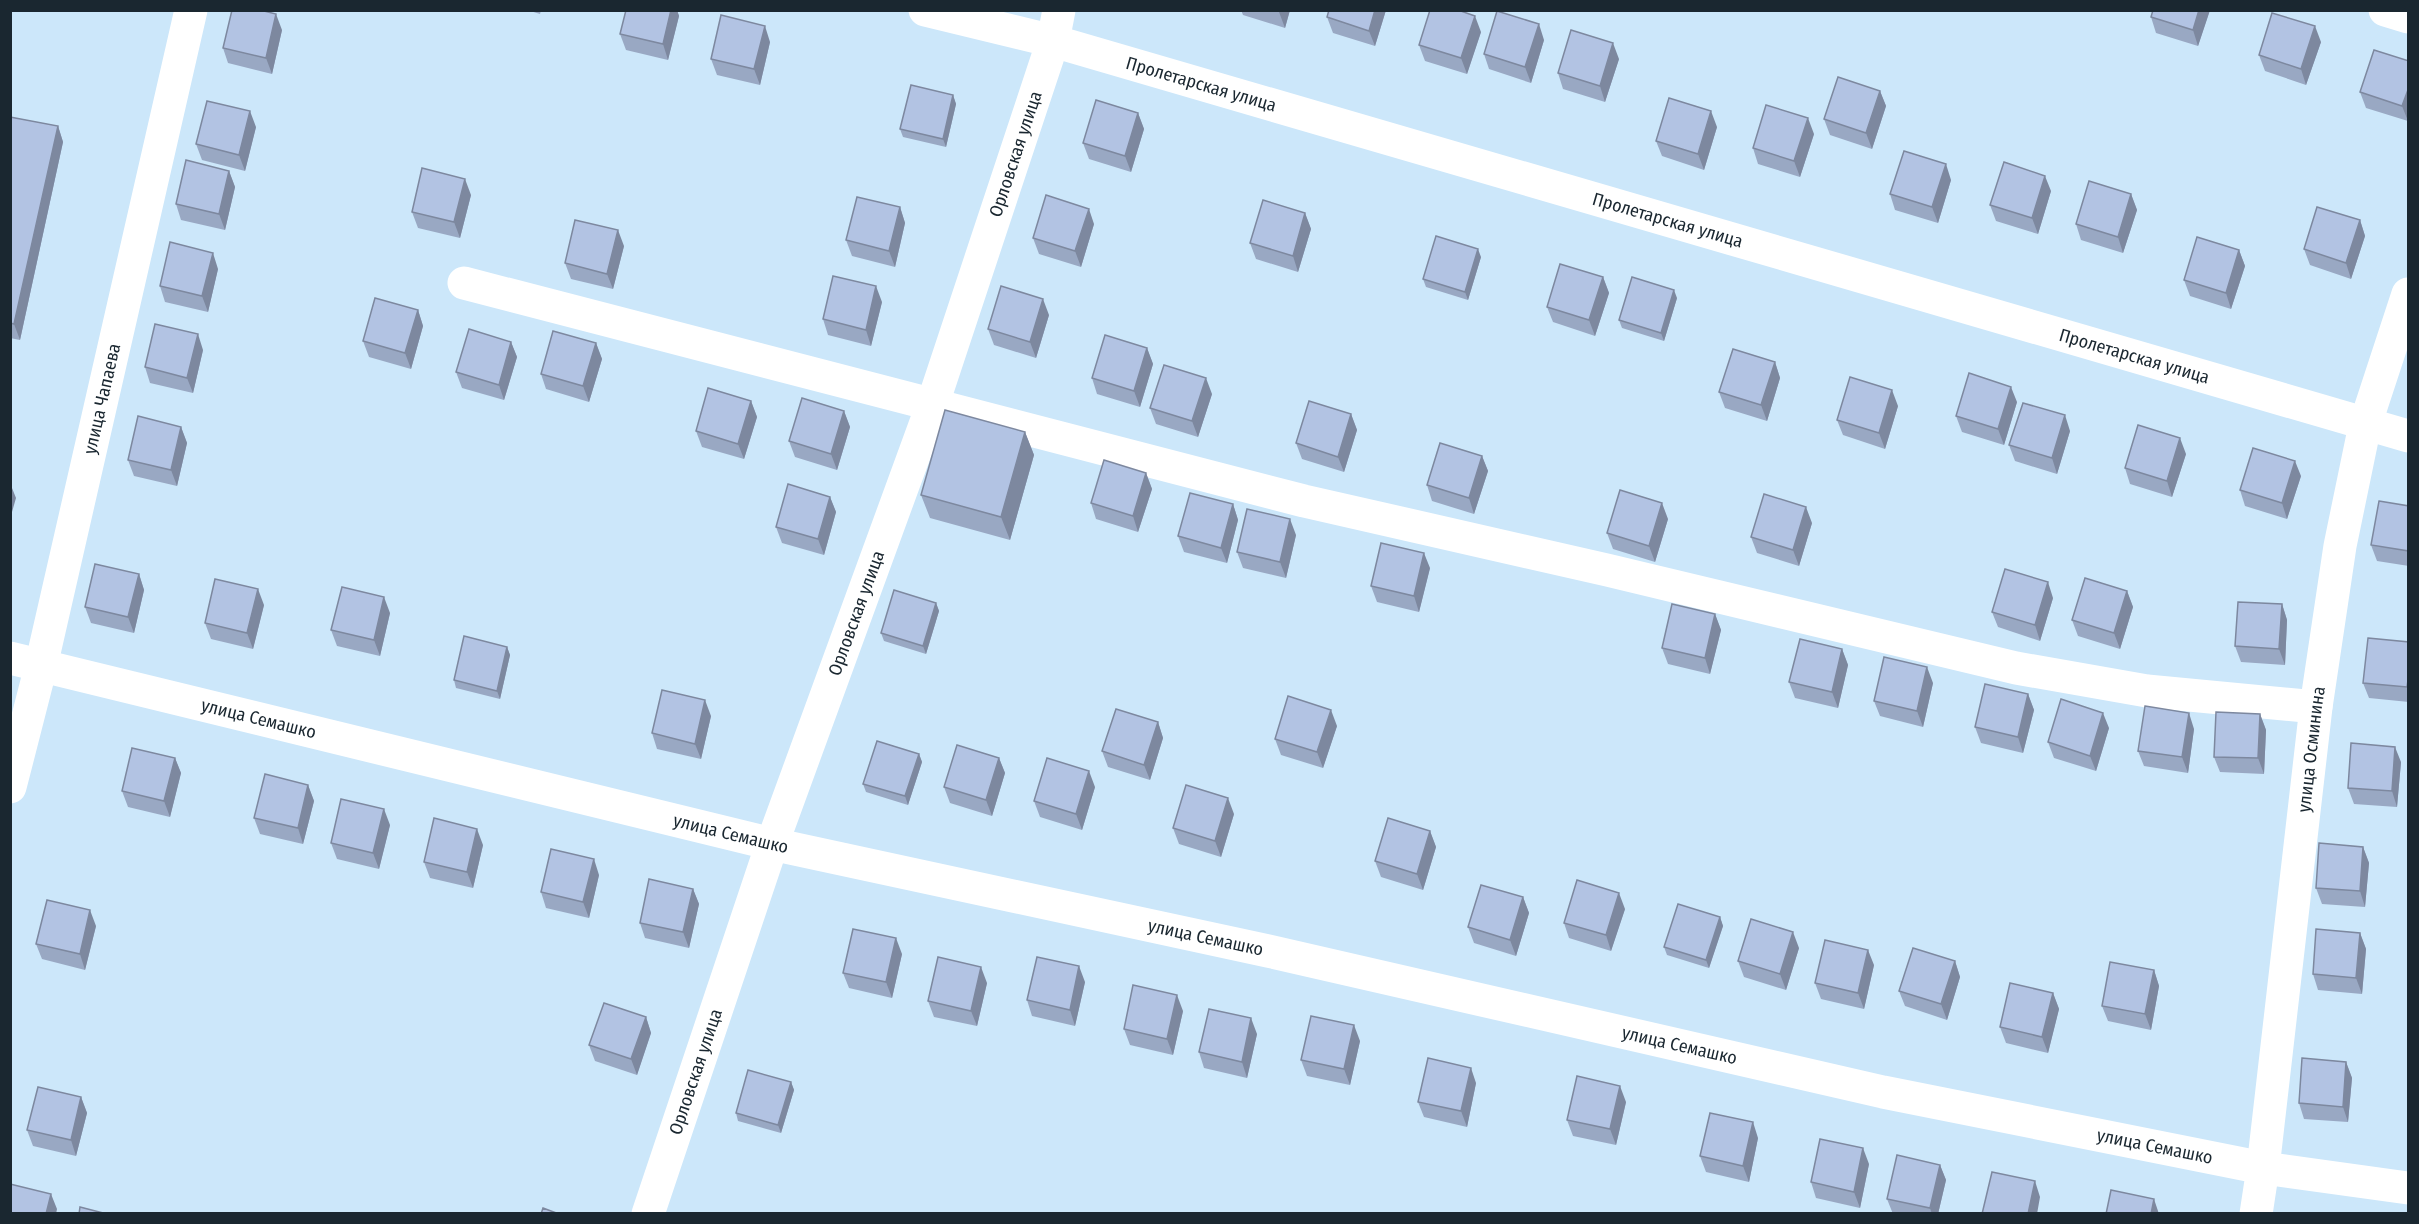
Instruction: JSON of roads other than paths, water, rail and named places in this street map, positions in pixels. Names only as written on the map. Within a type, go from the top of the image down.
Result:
[{"type":"street","name":"улица Чапаева","points":[[10,788],[26,662],[191,10]]},
{"type":"street","name":"Пролетарская улица","points":[[925,10],[1056,26],[2366,425],[2409,436]]},
{"type":"street","points":[[2385,10],[2409,17]]},
{"type":"street","name":"Орловская улица","points":[[648,1214],[772,844],[932,406],[1056,26]]},
{"type":"street","points":[[464,283],[1304,501],[2016,668],[2147,691],[2316,707]]},
{"type":"street","name":"улица Осминина","points":[[2256,1214],[2316,707],[2340,546],[2366,425],[2409,294]]},
{"type":"street","name":"улица Семашко","points":[[26,662],[772,844],[1268,951],[1884,1092],[2263,1168],[2409,1188]]}]
